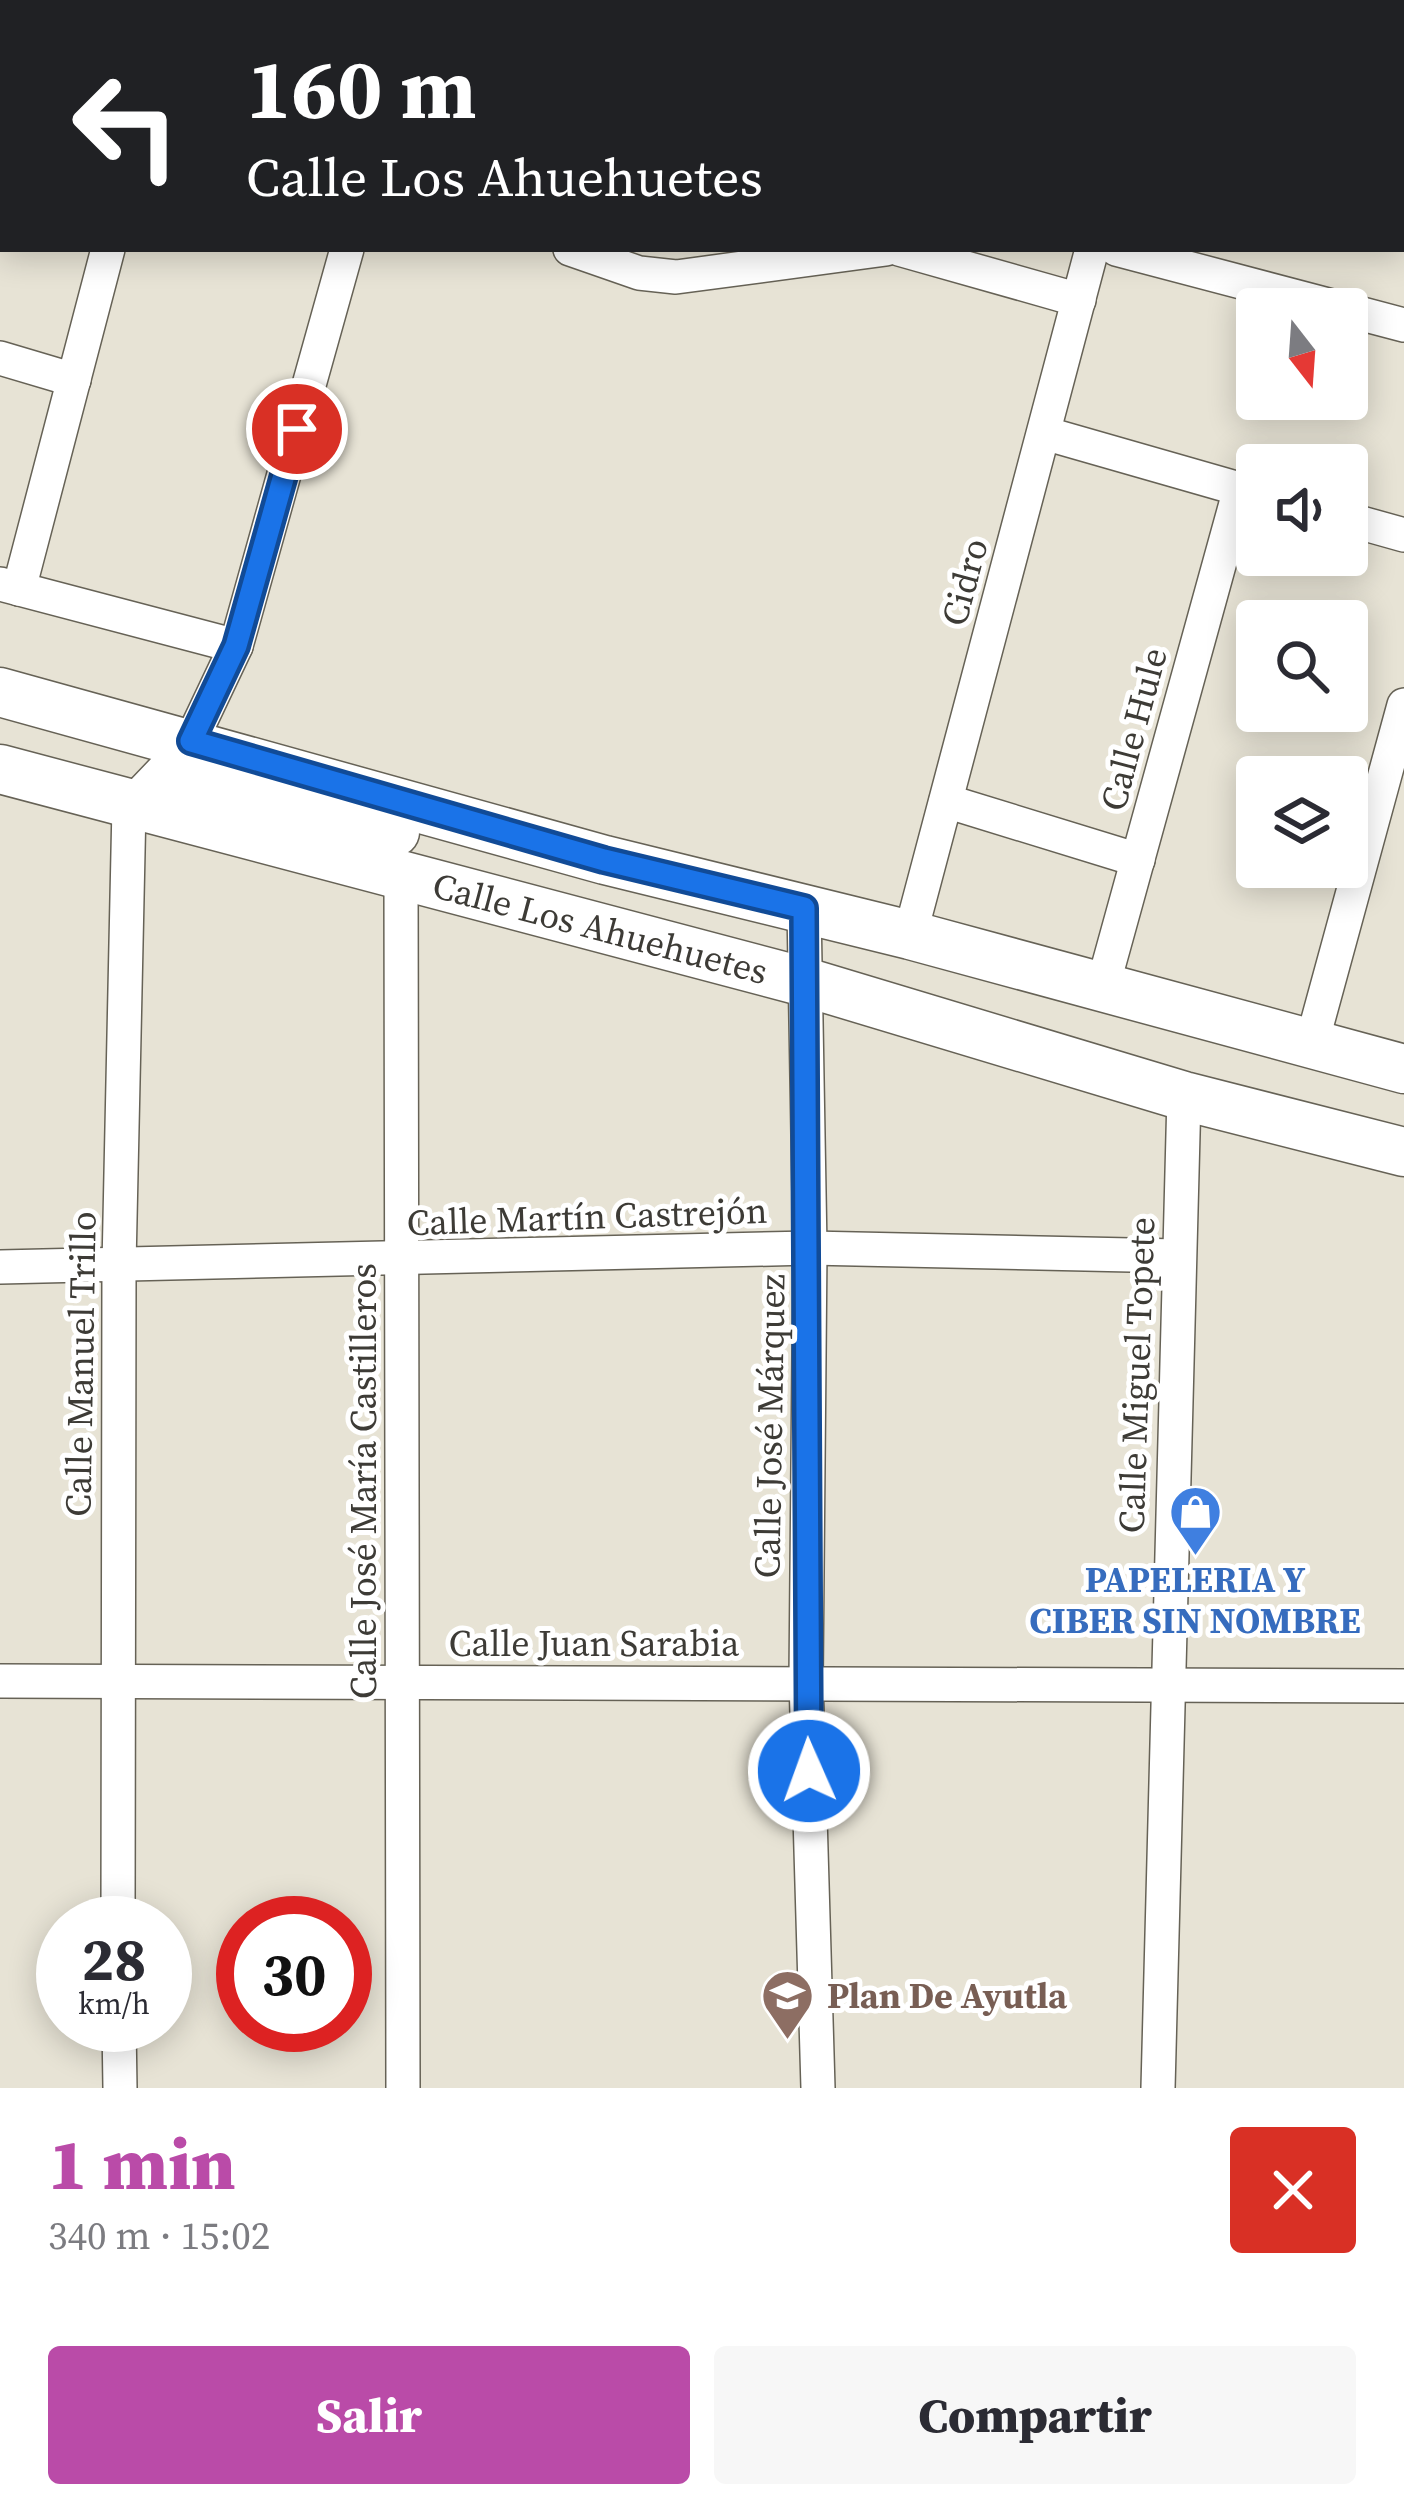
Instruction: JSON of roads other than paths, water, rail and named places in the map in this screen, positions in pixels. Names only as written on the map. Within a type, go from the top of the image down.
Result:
[{"type":"street","points":[[107,252],[74,380],[9,586],[236,646]]},
{"type":"street","points":[[129,806],[191,741],[236,646],[339,252]]},
{"type":"street","points":[[579,252],[639,273],[676,277],[864,252]]},
{"type":"street","points":[[910,252],[1079,300]]},
{"type":"street","name":"Cidro","points":[[910,935],[1091,252]]},
{"type":"street","points":[[1127,252],[1265,288]]},
{"type":"street","points":[[1368,315],[1404,325]]},
{"type":"street","points":[[0,358],[74,380]]},
{"type":"street","points":[[1044,433],[1236,488]]},
{"type":"street","points":[[1368,525],[1404,536]]},
{"type":"street","name":"Calle Hule","points":[[1102,989],[1236,531]]},
{"type":"street","name":"Calle Los Ahuehuetes","points":[[0,692],[191,741],[604,860],[910,935],[1404,1069]]},
{"type":"street","points":[[1312,1042],[1396,762],[1404,705]]},
{"type":"street","name":"Calle Los Ahuehuetes","points":[[0,769],[805,982],[1184,1096],[1404,1152]]},
{"type":"street","points":[[129,806],[197,783],[540,868],[604,860]]},
{"type":"street","points":[[946,801],[1138,860]]},
{"type":"street","name":"Calle Manuel Trillo","points":[[118,1896],[119,1265],[129,806]]},
{"type":"street","name":"Calle José María Castilleros","points":[[401,874],[403,2088]]},
{"type":"street","name":"Calle José Márquez","points":[[804,908],[810,1248],[806,1680],[818,2088]]},
{"type":"street","name":"Calle Miguel Topete","points":[[1158,2088],[1184,1096]]},
{"type":"street","name":"Calle Martín Castrejón","points":[[0,1267],[810,1248],[1177,1256]]},
{"type":"street","name":"Calle Juan Sarabia","points":[[0,1681],[806,1680],[1404,1686]]},
{"type":"street","points":[[119,2052],[119,2088]]},
{"type":"place","name":"PAPELERIA Y CIBER SIN NOMBRE","points":[[1195,1557]]},
{"type":"place","name":"Plan De Ayutla","points":[[788,2041]]}]
